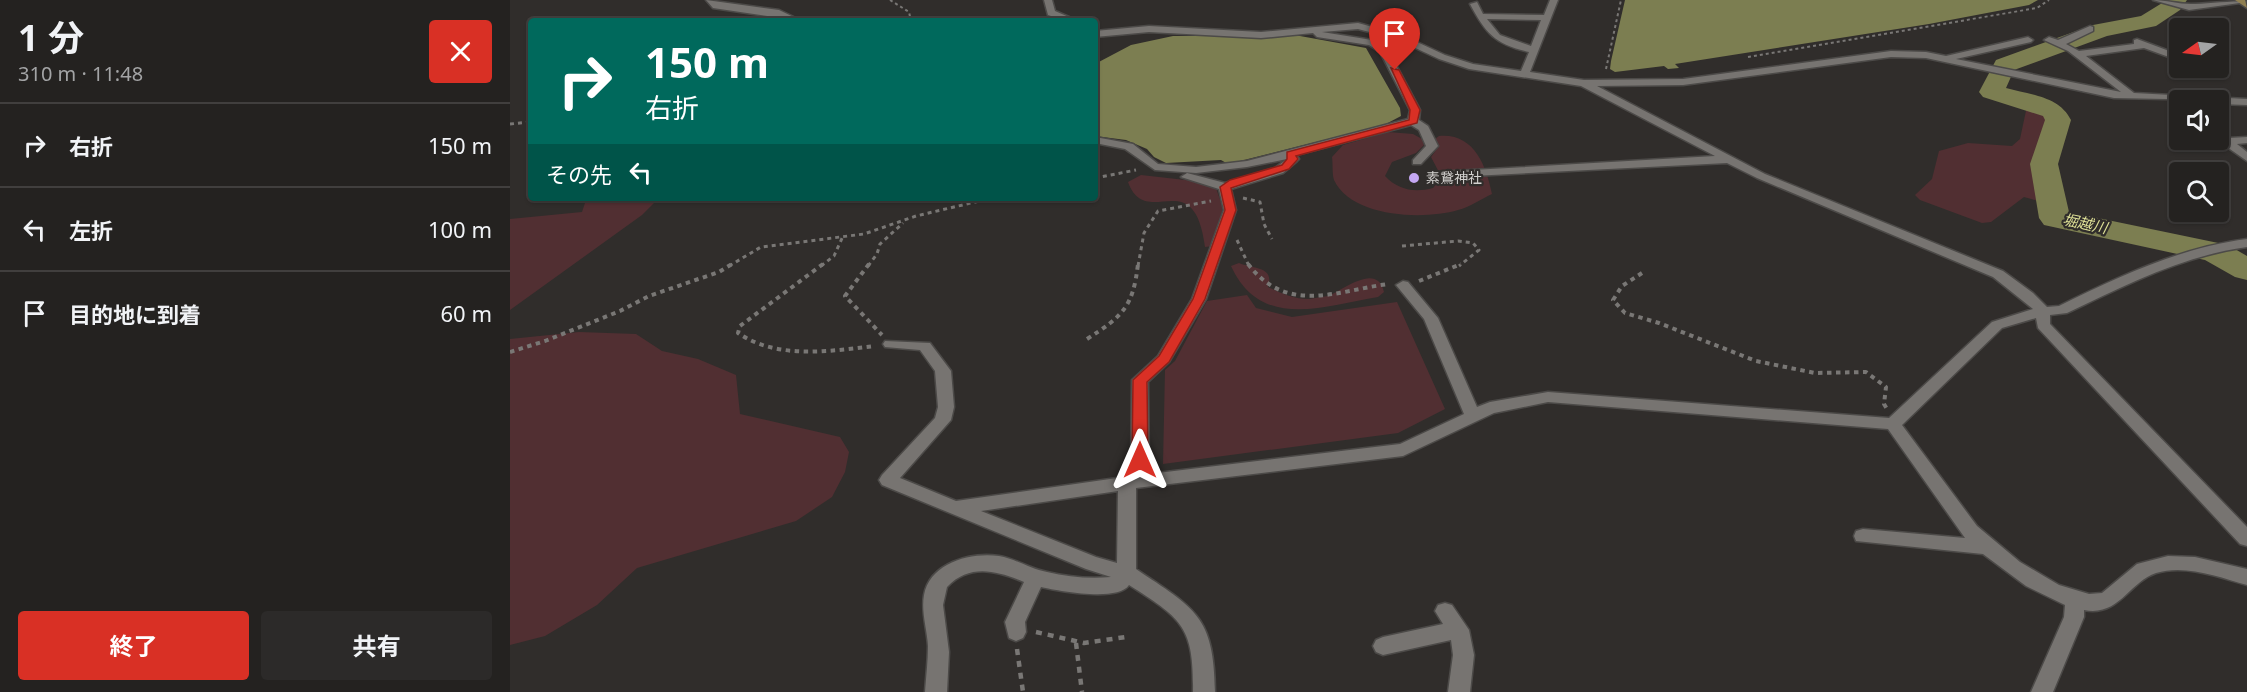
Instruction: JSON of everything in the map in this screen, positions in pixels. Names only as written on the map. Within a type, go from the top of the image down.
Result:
[{"type":"street","points":[[710,0],[713,5],[779,13],[791,18]]},
{"type":"street","points":[[1048,0],[1051,13],[1065,18]]},
{"type":"street","points":[[1524,75],[1554,0]]},
{"type":"street","points":[[2157,0],[2189,7],[2243,2]]},
{"type":"street","points":[[1474,4],[1496,38],[1504,43],[1534,50]]},
{"type":"street","points":[[1480,16],[1546,18]]},
{"type":"street","points":[[1098,26],[1124,30],[1173,30],[1239,35],[1358,26],[1398,37],[1442,57],[1472,67],[1584,82],[1683,82],[1891,54],[1944,58],[2114,95],[2169,100]]},
{"type":"street","points":[[2051,43],[2090,29]]},
{"type":"street","points":[[1098,34],[1124,30]]},
{"type":"street","points":[[1302,32],[1372,43],[1384,50],[1415,110],[1413,121]]},
{"type":"street","points":[[1944,58],[2024,39],[2051,43],[2077,54],[2132,96]]},
{"type":"street","points":[[2077,54],[2141,44],[2169,54]]},
{"type":"street","points":[[1584,82],[1729,159],[1859,219],[1953,254],[1998,274],[2028,296],[2043,311],[2043,326],[2247,539]]},
{"type":"street","points":[[2229,101],[2247,102]]},
{"type":"street","points":[[1155,167],[1179,170],[1217,169],[1290,154],[1413,121],[1424,128],[1432,146],[1417,162]]},
{"type":"street","points":[[2229,138],[2247,140]]},
{"type":"street","points":[[1098,141],[1129,146],[1163,173],[1207,180],[1228,199]]},
{"type":"street","points":[[2229,143],[2247,158]]},
{"type":"street","points":[[936,692],[938,645],[933,621],[934,592],[941,578],[960,568],[982,563],[1006,566],[1036,578],[1098,587],[1119,584],[1125,573],[1134,482],[1140,380],[1164,359],[1199,299],[1234,182],[1285,167],[1293,159],[1290,154]]},
{"type":"street","points":[[1437,176],[1729,159]]},
{"type":"street","points":[[955,508],[1134,482],[1402,450],[1490,408],[1548,397],[1893,424],[1997,325],[2043,311],[2062,310],[2188,253],[2214,246],[2247,243]]},
{"type":"street","points":[[1403,285],[1431,318],[1473,416]]},
{"type":"street","points":[[890,344],[925,346],[943,370],[946,407],[943,420],[888,480],[1093,564],[1125,573],[1187,615],[1199,640],[1204,692]]},
{"type":"street","points":[[1893,424],[1970,531],[1985,546],[2051,590],[2075,601],[2104,601],[2145,570],[2162,564],[2204,567],[2247,577]]},
{"type":"street","points":[[1863,536],[1985,546]]},
{"type":"street","points":[[1016,632],[1015,622],[1036,578]]},
{"type":"street","points":[[2042,692],[2074,617],[2075,601]]},
{"type":"street","points":[[1445,611],[1460,630],[1466,652],[1458,687],[1459,692]]},
{"type":"street","points":[[1383,646],[1460,630]]},
{"type":"path","points":[[890,0],[909,12],[910,18]]},
{"type":"path","points":[[1604,75],[1621,0]]},
{"type":"path","points":[[1740,59],[1945,26],[2037,8],[2048,3],[2049,0]]},
{"type":"path","points":[[510,124],[528,122]]},
{"type":"path","points":[[1098,177],[1155,167]]},
{"type":"path","points":[[1087,339],[1126,311],[1132,296],[1141,245],[1153,215],[1158,211],[1247,198],[1260,202],[1264,224],[1272,239]]},
{"type":"path","points":[[1228,199],[1239,251],[1244,260],[1263,282],[1277,289],[1309,297],[1386,284],[1403,285],[1451,269],[1471,258],[1479,250],[1473,243],[1458,241],[1402,246]]},
{"type":"path","points":[[510,352],[545,341],[620,311],[649,296],[719,272],[761,247],[864,234],[905,220],[980,201]]},
{"type":"path","points":[[890,344],[845,296],[877,254],[880,243],[905,220]]},
{"type":"path","points":[[843,236],[834,256],[740,326],[738,333],[745,340],[761,346],[786,350],[844,349],[890,344]]},
{"type":"path","points":[[1642,273],[1615,294],[1613,300],[1625,313],[1659,323],[1722,350],[1788,369],[1815,373],[1866,372],[1886,387],[1884,405],[1893,424]]},
{"type":"path","points":[[1023,692],[1016,632],[1045,632],[1076,643],[1093,644],[1126,637]]},
{"type":"path","points":[[1076,643],[1082,692]]},
{"type":"shaded area","points":[[1625,0],[2038,0],[2029,5],[1929,24],[1675,64],[1679,68],[1668,69],[1664,66],[1615,72],[1610,69],[1611,61]]},
{"type":"shaded area","points":[[1173,36],[1300,36],[1366,48],[1400,108],[1401,116],[1384,125],[1228,164],[1221,160],[1166,163],[1154,157],[1147,149],[1126,140],[1098,136],[1098,62],[1131,45]]},
{"type":"shaded area","points":[[2027,106],[2048,112],[2052,119],[2039,163],[2042,202],[2024,197],[1991,222],[1982,223],[1920,200],[1915,195],[1932,179],[1939,151],[1968,143],[2012,146],[2020,139]]},
{"type":"shaded area","points":[[1388,132],[1413,134],[1422,139],[1424,145],[1416,153],[1392,162],[1385,176],[1395,184],[1413,190],[1433,188],[1442,178],[1431,157],[1439,146],[1435,139],[1439,136],[1451,136],[1470,145],[1476,153],[1486,172],[1492,194],[1462,209],[1427,215],[1390,213],[1356,202],[1343,193],[1334,180],[1332,157],[1343,145]]},
{"type":"shaded area","points":[[1141,175],[1203,182],[1216,188],[1223,208],[1213,246],[1205,247],[1199,222],[1191,208],[1181,202],[1146,201],[1136,196],[1128,182]]},
{"type":"shaded area","points":[[586,201],[656,201],[642,215],[510,310],[510,219],[582,212]]},
{"type":"shaded area","points":[[1239,263],[1261,269],[1268,275],[1268,287],[1298,298],[1328,296],[1367,279],[1374,279],[1380,283],[1384,292],[1378,297],[1315,308],[1276,307],[1259,300],[1244,286],[1231,266]]},
{"type":"shaded area","points":[[1247,295],[1256,308],[1292,317],[1397,302],[1445,409],[1398,433],[1163,464],[1165,370],[1175,361],[1207,301]]},
{"type":"shaded area","points":[[579,332],[636,334],[662,351],[698,359],[736,375],[740,414],[840,437],[849,452],[845,472],[832,497],[796,521],[637,568],[597,605],[545,636],[510,645],[510,339]]},
{"type":"waterway","name":"堀越川","points":[[2177,0],[2173,6],[2148,21],[2101,30],[2051,50],[2004,65],[1992,92],[2046,107],[2054,112],[2058,120],[2044,164],[2055,218],[2216,252],[2247,270]]},
{"type":"place","name":"素鵞神社","points":[[1414,178]]},
{"type":"route","points":[[1140,460],[1140,380],[1164,359],[1199,299],[1209,276],[1230,210],[1228,192],[1225,187],[1234,182],[1285,167],[1293,159],[1290,154],[1413,121],[1415,110],[1395,70]]}]
